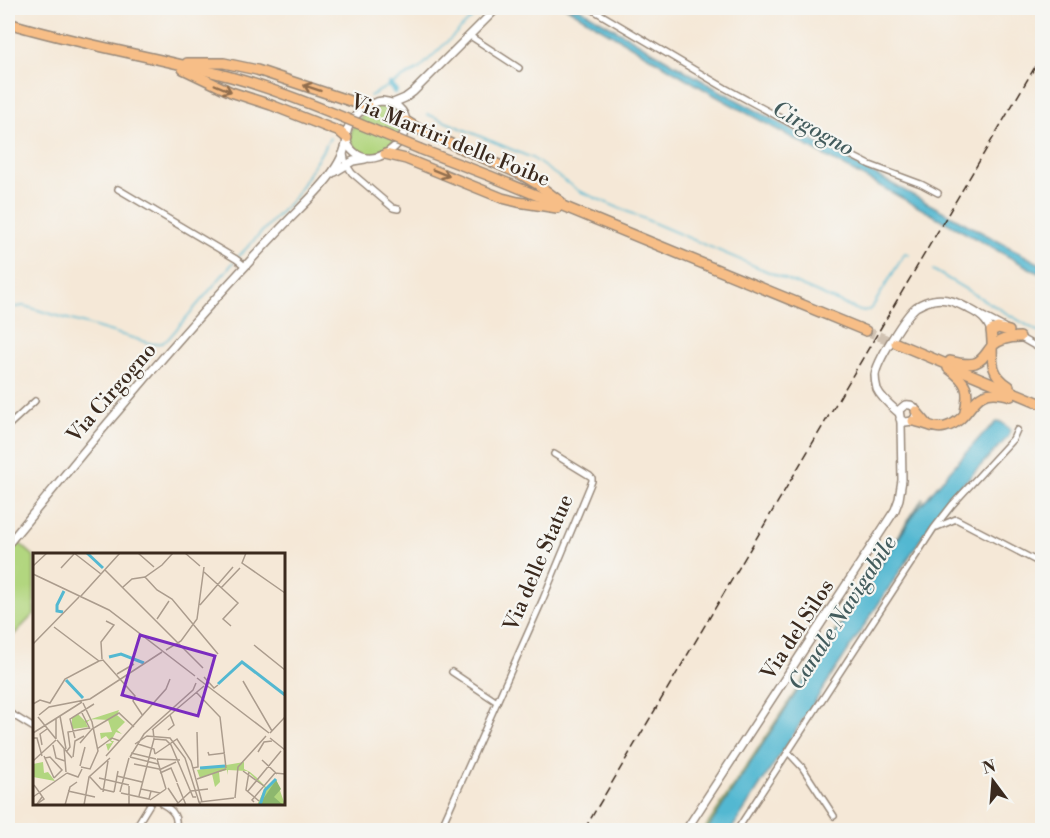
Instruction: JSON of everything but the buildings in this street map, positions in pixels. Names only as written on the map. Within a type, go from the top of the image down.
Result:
[{"type":"highway","name":"Via Martiri delle Foibe","points":[[8,23],[57,37],[255,84],[489,176],[866,331]]},
{"type":"highway","points":[[170,62],[224,63],[257,70],[368,105]]},
{"type":"highway","points":[[170,62],[219,87],[333,129],[347,138]]},
{"type":"highway","points":[[405,118],[424,132],[522,175],[572,211]]},
{"type":"highway","points":[[386,154],[406,159],[502,198],[572,211]]},
{"type":"highway","points":[[1009,331],[998,328],[991,331],[992,366],[1002,381],[1038,402]]},
{"type":"highway","points":[[933,358],[966,364],[974,363],[981,361],[992,346],[1004,339],[1020,337]]},
{"type":"highway","points":[[896,343],[1038,402]]},
{"type":"highway","points":[[933,358],[964,382],[968,393],[964,414]]},
{"type":"highway","points":[[912,421],[943,428],[964,414],[982,395],[989,393],[1003,393],[1038,402]]},
{"type":"highway","points":[[916,411],[927,424]]},
{"type":"street","points":[[413,92],[408,99],[402,138],[394,147],[386,154],[374,158],[367,159],[355,153],[347,138],[350,123],[356,115],[368,105],[376,102],[393,103],[413,92],[497,8]]},
{"type":"street","points":[[590,8],[725,87],[827,143],[870,165],[921,184],[938,193]]},
{"type":"street","points":[[470,36],[519,68]]},
{"type":"street","points":[[393,103],[405,118]]},
{"type":"street","name":"Via Cirgogno","points":[[8,544],[127,399],[245,266],[330,175],[344,154],[347,138]]},
{"type":"street","name":"Via Cirgogno","points":[[344,154],[346,164]]},
{"type":"street","name":"Via Cirgogno","points":[[330,175],[346,164],[367,159]]},
{"type":"street","points":[[346,164],[352,173],[393,208],[398,209]]},
{"type":"street","points":[[118,189],[237,259],[245,266]]},
{"type":"street","points":[[912,421],[905,422],[877,390],[875,375],[879,363],[902,323],[917,307],[934,300],[953,301],[1042,350]]},
{"type":"street","points":[[979,314],[989,323],[991,331],[1020,337]]},
{"type":"street","points":[[885,399],[896,404],[911,405],[916,411],[916,416],[901,436]]},
{"type":"street","points":[[8,426],[35,401]]},
{"type":"street","points":[[899,416],[900,408],[905,405]]},
{"type":"street","name":"Via del Silos","points":[[686,831],[895,510],[902,484],[899,416]]},
{"type":"street","points":[[737,831],[934,528],[951,506],[1013,439],[1017,430]]},
{"type":"street","name":"Via delle Statue","points":[[440,831],[539,609],[592,481],[590,476],[554,454]]},
{"type":"street","points":[[951,506],[956,519],[1042,564]]},
{"type":"street","points":[[934,528],[956,519]]},
{"type":"street","points":[[452,672],[497,702]]},
{"type":"street","points":[[8,712],[33,727]]},
{"type":"street","points":[[788,752],[802,767],[834,816]]},
{"type":"street","points":[[134,831],[149,805]]},
{"type":"street","points":[[166,805],[177,820],[175,831]]},
{"type":"green space","points":[[378,104],[391,106],[398,112],[401,120],[400,129],[396,139],[380,153],[370,155],[359,152],[351,141],[352,128],[361,116]]},
{"type":"green space","points":[[923,498],[707,830],[704,830]]},
{"type":"green space","points":[[17,541],[33,555],[33,615],[8,641],[8,551]]},
{"type":"water","points":[[567,8],[579,8],[713,87],[1042,265],[1042,275],[714,95]]},
{"type":"water","points":[[997,422],[1001,422],[1010,429],[1009,436],[962,485],[924,534],[731,830],[707,830],[923,498],[807,678],[917,510],[982,435]]},
{"type":"waterway","points":[[370,96],[419,69],[482,8]]},
{"type":"waterway","points":[[390,85],[395,91]]},
{"type":"waterway","points":[[427,114],[532,158],[579,191],[860,311],[869,310],[873,306],[905,253],[909,255]]},
{"type":"waterway","points":[[239,256],[294,198],[330,138]]},
{"type":"waterway","points":[[8,308],[24,306],[153,344],[162,343],[168,339],[233,263]]},
{"type":"waterway","points":[[933,270],[1042,334]]},
{"type":"tunnel","points":[[866,331],[896,343]]},
{"type":"railway","points":[[584,830],[1042,55]]},
{"type":"water label","name":"Cirgogno","points":[[813,129]]},
{"type":"water label","name":"Canale Navigabile","points":[[843,613]]}]
